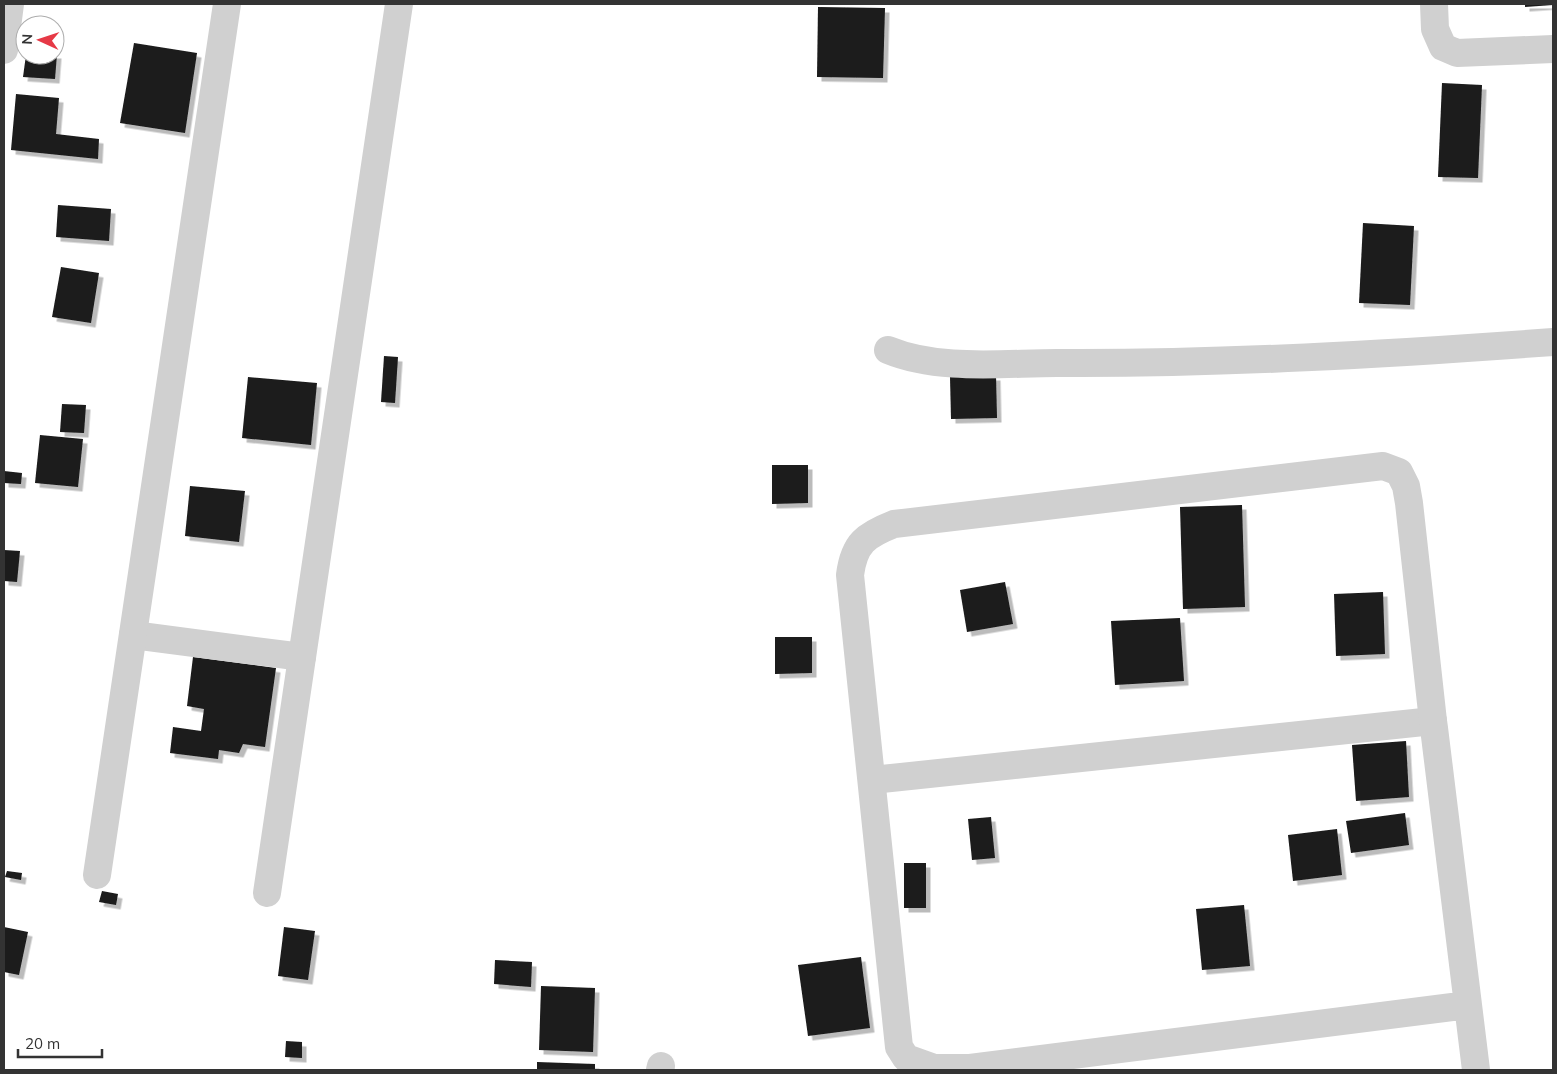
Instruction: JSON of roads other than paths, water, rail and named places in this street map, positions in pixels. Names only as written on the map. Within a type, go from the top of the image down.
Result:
[{"type":"street","points":[[4,50],[10,4]]},
{"type":"street","points":[[97,874],[227,4]]},
{"type":"street","points":[[267,893],[399,4]]},
{"type":"street","points":[[1434,4],[1436,29],[1443,47],[1457,53],[1553,49]]},
{"type":"street","points":[[888,350],[923,360],[950,362],[1166,364],[1315,358],[1553,342]]},
{"type":"street","points":[[1468,1005],[970,1068],[951,1069],[922,1066],[906,1058],[899,1047],[850,575],[851,563],[858,547],[868,534],[894,524],[1383,466],[1399,472],[1406,486],[1476,1070]]},
{"type":"street","points":[[133,635],[302,657]]},
{"type":"street","points":[[872,780],[1433,721]]}]
